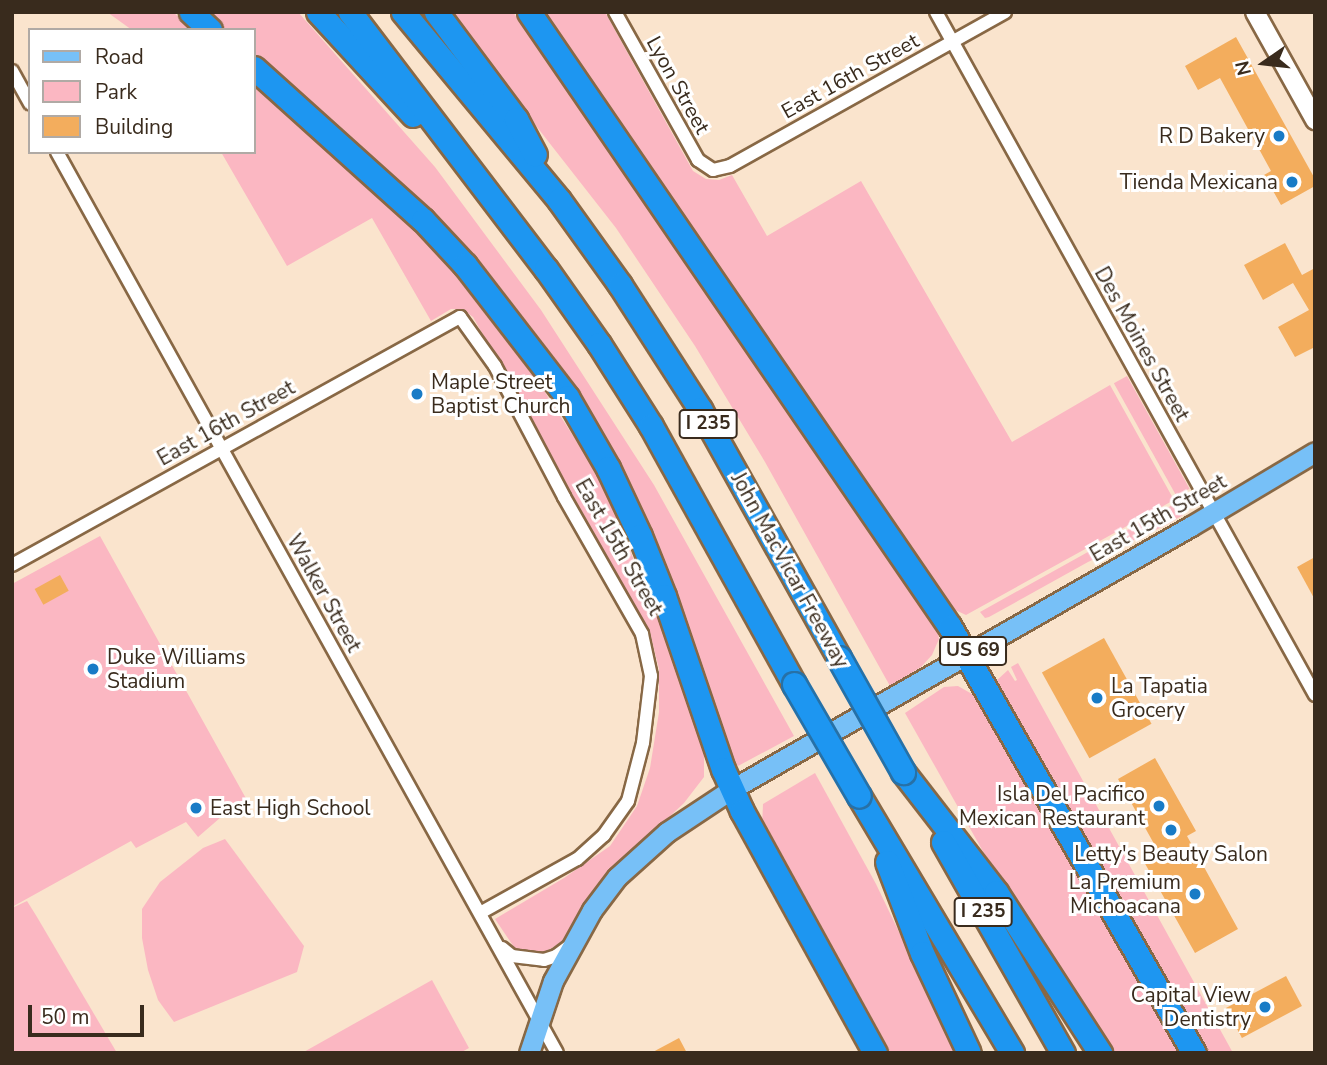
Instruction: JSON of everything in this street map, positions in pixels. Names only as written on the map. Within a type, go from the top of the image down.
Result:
[{"type":"highway","points":[[191,12],[208,28]]},
{"type":"highway","points":[[318,12],[518,232]]},
{"type":"highway","name":"I 235","points":[[350,12],[518,232],[598,344],[651,426],[794,684],[1012,1053]]},
{"type":"highway","name":"John MacVicar Freeway","points":[[403,12],[559,200],[620,285],[699,409],[1063,1053]]},
{"type":"highway","points":[[436,12],[516,119],[559,200]]},
{"type":"highway","points":[[529,12],[924,586],[967,654],[1194,1053]]},
{"type":"highway","points":[[256,70],[431,229],[499,307],[567,397],[608,468],[640,536],[732,789],[875,1053]]},
{"type":"highway","points":[[903,772],[996,892],[1100,1053]]},
{"type":"highway","points":[[871,816],[922,953],[969,1053]]},
{"type":"main road","points":[[1255,12],[1315,120]]},
{"type":"main road","name":"East 15th Street","points":[[732,789],[1214,513],[1315,452]]},
{"type":"main road","name":"US 69","points":[[529,1053],[539,1021],[571,944],[617,877],[667,832],[732,789]]},
{"type":"street","name":"Lyon Street","points":[[615,12],[698,160],[713,170]]},
{"type":"street","name":"Des Moines Street","points":[[936,12],[1315,695]]},
{"type":"street","name":"East 16th Street","points":[[713,170],[730,166],[1006,12]]},
{"type":"street","points":[[12,71],[28,99]]},
{"type":"street","name":"Walker Street","points":[[58,154],[557,1053]]},
{"type":"street","name":"East 16th Street","points":[[12,565],[460,317]]},
{"type":"street","name":"East 15th Street","points":[[460,317],[495,366],[564,497],[642,634],[651,676],[643,743],[628,801],[604,835],[577,859],[480,913]]},
{"type":"street","points":[[498,946],[512,956],[544,960],[556,956],[571,944]]},
{"type":"green space","points":[[107,12],[173,12],[191,28],[129,28]]},
{"type":"green space","points":[[204,12],[298,12],[435,167],[541,310],[654,485],[794,736],[738,766],[731,756],[683,610],[654,540],[612,460],[377,165],[256,59],[256,28],[221,28]]},
{"type":"green space","points":[[447,12],[513,12],[937,626],[939,639],[932,655],[921,667],[890,686],[765,462],[695,346],[616,228]]},
{"type":"green space","points":[[538,12],[605,12],[693,171],[706,179],[719,180],[732,175],[767,236],[861,181],[1012,442],[1110,385],[1174,500],[966,615],[953,609]]},
{"type":"green space","points":[[256,85],[419,233],[492,317],[530,369],[599,476],[679,668],[704,748],[704,777],[684,803],[613,870],[563,941],[542,954],[531,956],[516,950],[495,919],[564,878],[610,846],[637,806],[650,768],[659,712],[659,669],[650,633],[473,317],[462,309],[451,309],[431,321],[372,218],[287,266],[222,154],[256,154]]},
{"type":"green space","points":[[1127,376],[1190,489],[1176,496],[1114,383]]},
{"type":"green space","points":[[1176,503],[1183,515],[1166,525],[1088,562],[989,617],[985,618],[980,612]]},
{"type":"green space","name":"Duke Williams Stadium","points":[[100,536],[248,802],[232,812],[228,811],[198,837],[186,822],[136,848],[131,841],[12,907],[12,584]]},
{"type":"green space","points":[[1018,663],[1233,1053],[1205,1053],[995,682],[1008,670],[1015,681],[1017,680],[1011,667]]},
{"type":"green space","points":[[958,686],[979,698],[1182,1053],[1110,1053],[985,855],[905,713],[944,687]]},
{"type":"green space","points":[[815,773],[876,884],[957,1053],[886,1053],[762,827],[763,804]]},
{"type":"green space","points":[[225,839],[304,946],[297,972],[174,1022],[158,1000],[148,970],[142,938],[142,909],[160,882],[203,848]]},
{"type":"green space","points":[[27,901],[117,1053],[12,1053],[12,908]]},
{"type":"green space","points":[[432,980],[469,1048],[460,1053],[302,1053]]},
{"type":"building","points":[[1236,37],[1315,179],[1315,186],[1281,205],[1264,175],[1271,171],[1220,78],[1198,90],[1185,66]]},
{"type":"building","points":[[1285,243],[1302,275],[1315,268],[1315,347],[1295,357],[1278,327],[1309,310],[1293,283],[1263,300],[1244,265]]},
{"type":"building","points":[[1315,557],[1315,600],[1297,567]]},
{"type":"building","points":[[60,575],[69,591],[43,605],[35,589]]},
{"type":"building","name":"La Tapatia Grocery","points":[[1104,638],[1152,724],[1089,758],[1042,672]]},
{"type":"building","points":[[1155,758],[1196,831],[1187,836],[1238,929],[1195,953],[1143,860],[1158,851],[1118,779]]},
{"type":"building","name":"Capital View Dentistry","points":[[1286,976],[1302,1006],[1242,1038],[1226,1008]]},
{"type":"building","points":[[679,1038],[687,1053],[651,1053]]},
{"type":"place","name":"R D Bakery","points":[[1279,136]]},
{"type":"place","name":"Tienda Mexicana","points":[[1292,182]]},
{"type":"place","name":"Maple Street Baptist Church","points":[[417,394]]},
{"type":"place","name":"Duke Williams Stadium","points":[[93,669]]},
{"type":"place","name":"La Tapatia Grocery","points":[[1097,698]]},
{"type":"place","name":"Isla Del Pacifico Mexican Restaurant","points":[[1159,806]]},
{"type":"place","name":"East High School","points":[[196,808]]},
{"type":"place","name":"Letty's Beauty Salon","points":[[1171,830]]},
{"type":"place","name":"La Premium Michoacana","points":[[1195,894]]},
{"type":"place","name":"Capital View Dentistry","points":[[1265,1007]]}]
